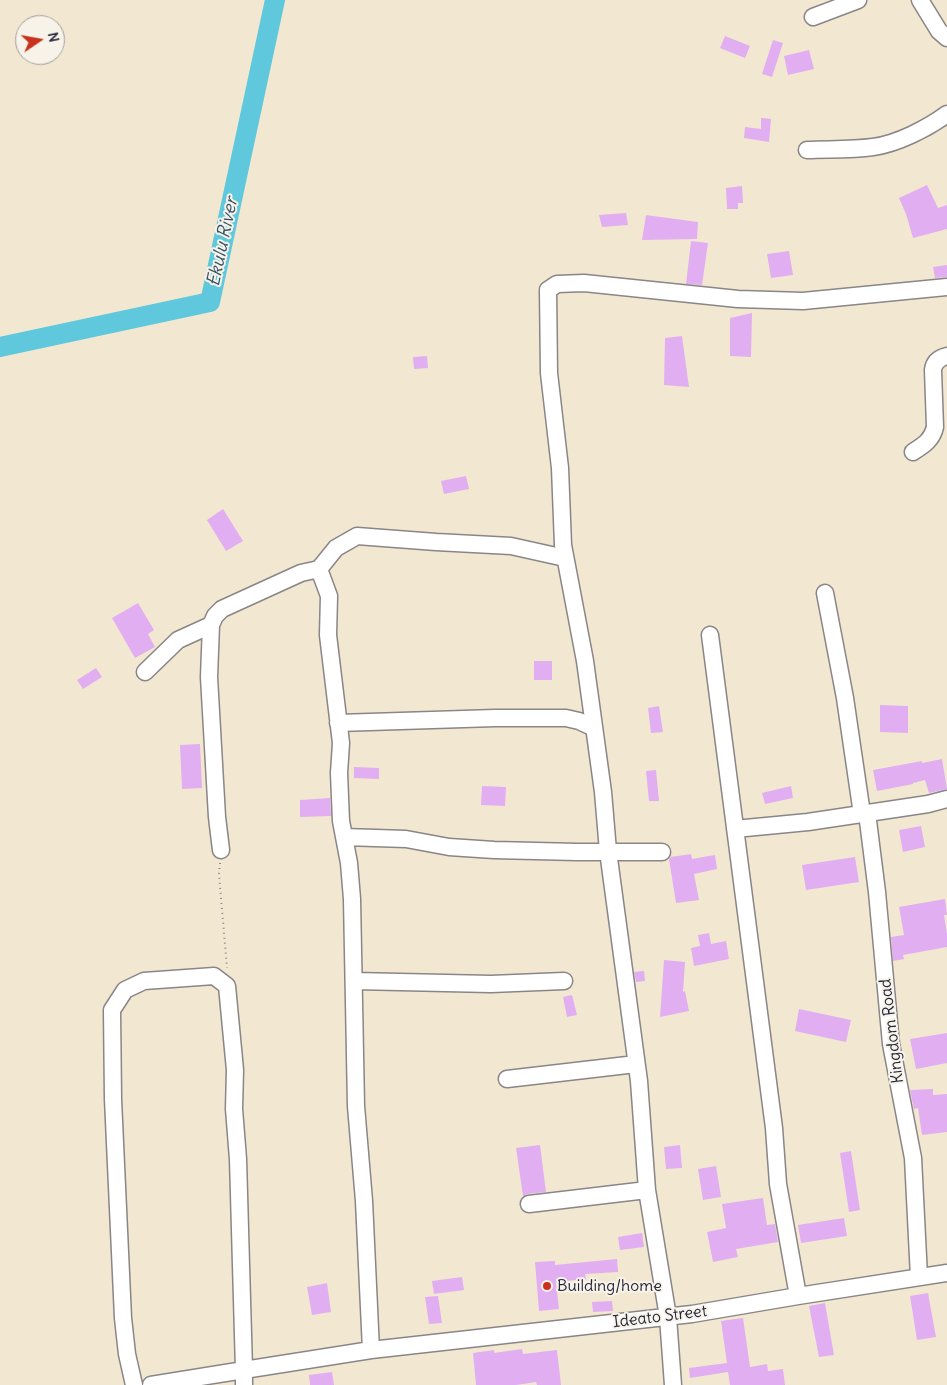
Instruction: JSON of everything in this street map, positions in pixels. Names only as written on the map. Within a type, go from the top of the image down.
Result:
[{"type":"street","points":[[813,17],[858,0]]},
{"type":"street","points":[[920,0],[939,31],[947,38]]},
{"type":"street","points":[[807,150],[874,147],[896,141],[933,124],[947,114]]},
{"type":"street","points":[[673,1385],[668,1317],[647,1190],[636,1064],[608,851],[607,827],[585,661],[562,537],[560,468],[549,373],[548,290],[557,284],[584,283],[738,298],[803,301],[947,287]]},
{"type":"street","points":[[912,452],[929,441],[933,435],[935,426],[934,364],[947,356]]},
{"type":"street","points":[[221,850],[217,817],[209,677],[211,625],[214,616],[222,609],[301,573],[319,569],[336,548],[357,536],[511,546],[565,558]]},
{"type":"street","points":[[319,569],[329,596],[328,634],[341,743],[339,773],[341,821],[349,863],[352,899],[356,1106],[364,1201],[371,1350]]},
{"type":"street","name":"Kingdom Road","points":[[825,593],[845,698],[877,892],[891,1044],[913,1158],[919,1277]]},
{"type":"street","points":[[144,672],[178,640],[211,625]]},
{"type":"street","points":[[710,635],[736,829],[755,995],[774,1128],[778,1184],[798,1296]]},
{"type":"street","points":[[338,723],[494,718],[566,718],[579,721],[594,728]]},
{"type":"street","points":[[736,829],[864,814],[928,804],[947,799]]},
{"type":"street","points":[[344,837],[406,839],[449,847],[494,850],[662,852]]},
{"type":"street","points":[[134,1385],[127,1354],[123,1318],[113,1099],[112,1010],[125,990],[144,981],[214,976],[227,986],[235,1070],[234,1109],[238,1159],[244,1378]]},
{"type":"street","points":[[354,981],[491,984],[564,980]]},
{"type":"street","points":[[507,1079],[636,1064]]},
{"type":"street","points":[[529,1204],[647,1190]]},
{"type":"street","name":"Ideato Street","points":[[151,1385],[244,1378],[281,1363],[371,1350],[668,1317],[947,1274]]},
{"type":"path","points":[[221,850],[219,874],[227,953],[227,986]]},
{"type":"building","points":[[725,36],[750,46],[745,58],[720,48]]},
{"type":"building","points":[[773,40],[783,43],[772,77],[762,74]]},
{"type":"building","points":[[809,50],[814,69],[788,75],[784,56]]},
{"type":"building","points":[[761,118],[771,119],[769,142],[744,138],[745,127],[761,129]]},
{"type":"building","points":[[927,185],[938,208],[947,205],[947,229],[913,238],[899,198]]},
{"type":"building","points":[[742,186],[743,203],[738,203],[738,209],[727,209],[726,188]]},
{"type":"building","points":[[626,213],[628,225],[602,227],[599,215]]},
{"type":"building","points":[[646,215],[698,222],[697,239],[642,240]]},
{"type":"building","points":[[691,241],[708,243],[702,285],[686,284]]},
{"type":"building","points":[[789,251],[793,275],[771,278],[767,254]]},
{"type":"building","points":[[947,265],[947,277],[935,278],[933,267]]},
{"type":"building","points":[[752,313],[751,357],[730,356],[730,318]]},
{"type":"building","points":[[682,336],[689,387],[664,385],[665,338]]},
{"type":"building","points":[[427,356],[428,368],[414,369],[413,357]]},
{"type":"building","points":[[466,476],[469,489],[444,494],[441,481]]},
{"type":"building","points":[[223,509],[243,541],[226,551],[207,520]]},
{"type":"building","points":[[138,603],[154,630],[148,634],[155,647],[135,658],[112,618]]},
{"type":"building","points":[[534,661],[552,661],[552,680],[534,680]]},
{"type":"building","points":[[96,668],[102,677],[83,689],[77,680]]},
{"type":"building","points":[[880,705],[908,706],[908,733],[880,732]]},
{"type":"building","points":[[659,706],[663,732],[651,733],[648,708]]},
{"type":"building","points":[[200,744],[202,788],[182,789],[180,745]]},
{"type":"building","points":[[942,759],[947,789],[929,793],[925,780],[877,791],[873,770]]},
{"type":"building","points":[[354,767],[379,768],[379,779],[354,778]]},
{"type":"building","points":[[656,770],[659,801],[649,801],[646,771]]},
{"type":"building","points":[[482,786],[506,787],[505,806],[481,805]]},
{"type":"building","points":[[791,786],[793,798],[765,804],[762,793]]},
{"type":"building","points":[[330,798],[331,816],[300,817],[300,800]]},
{"type":"building","points":[[921,826],[925,847],[903,852],[899,830]]},
{"type":"building","points":[[691,854],[692,859],[715,855],[717,869],[694,874],[699,900],[676,903],[669,859],[671,857]]},
{"type":"building","points":[[855,857],[859,882],[806,890],[802,865]]},
{"type":"building","points":[[945,899],[947,915],[944,915],[947,947],[903,955],[904,959],[893,961],[891,937],[904,935],[899,907]]},
{"type":"building","points":[[709,933],[711,944],[726,941],[729,959],[694,966],[691,948],[700,946],[698,935]]},
{"type":"building","points":[[664,960],[685,962],[683,992],[685,991],[689,1011],[660,1017]]},
{"type":"building","points":[[644,971],[645,981],[636,982],[634,972]]},
{"type":"building","points":[[572,995],[577,1015],[567,1017],[563,997]]},
{"type":"building","points":[[799,1009],[851,1020],[846,1042],[795,1031]]},
{"type":"building","points":[[947,1033],[947,1063],[916,1069],[910,1039]]},
{"type":"building","points":[[933,1089],[933,1095],[947,1094],[947,1132],[922,1135],[918,1108],[914,1109],[910,1090]]},
{"type":"building","points":[[540,1145],[546,1192],[523,1196],[516,1148]]},
{"type":"building","points":[[680,1145],[682,1168],[666,1169],[664,1147]]},
{"type":"building","points":[[851,1151],[860,1210],[849,1212],[840,1153]]},
{"type":"building","points":[[716,1166],[721,1197],[703,1200],[698,1169]]},
{"type":"building","points":[[763,1198],[767,1225],[775,1224],[778,1242],[736,1249],[738,1257],[713,1262],[707,1232],[726,1228],[722,1204]]},
{"type":"building","points":[[844,1218],[847,1236],[801,1243],[798,1225]]},
{"type":"building","points":[[642,1233],[644,1247],[620,1250],[618,1237]]},
{"type":"building","points":[[617,1259],[618,1272],[585,1274],[586,1279],[556,1282],[559,1309],[539,1311],[535,1262],[555,1261],[555,1265]]},
{"type":"building","points":[[462,1277],[464,1290],[434,1294],[432,1281]]},
{"type":"building","points":[[327,1283],[331,1312],[312,1315],[307,1287]]},
{"type":"building","points":[[928,1293],[936,1337],[917,1340],[910,1296]]},
{"type":"building","points":[[438,1296],[442,1323],[429,1324],[425,1297]]},
{"type":"building","points":[[612,1301],[613,1311],[593,1312],[592,1302]]},
{"type":"building","points":[[825,1303],[834,1355],[819,1357],[809,1306]]},
{"type":"building","points":[[743,1318],[750,1367],[767,1364],[768,1371],[783,1369],[785,1385],[730,1385],[728,1372],[690,1378],[689,1368],[727,1363],[721,1321]]},
{"type":"building","points":[[522,1349],[523,1354],[557,1350],[561,1385],[537,1385],[536,1382],[516,1385],[476,1385],[473,1353],[494,1350],[494,1353]]},
{"type":"building","points":[[332,1372],[334,1385],[310,1385],[309,1375]]},
{"type":"waterway","name":"Ekulu River","points":[[0,347],[210,302],[275,0]]},
{"type":"place","name":"Building/home","points":[[547,1286]]}]
